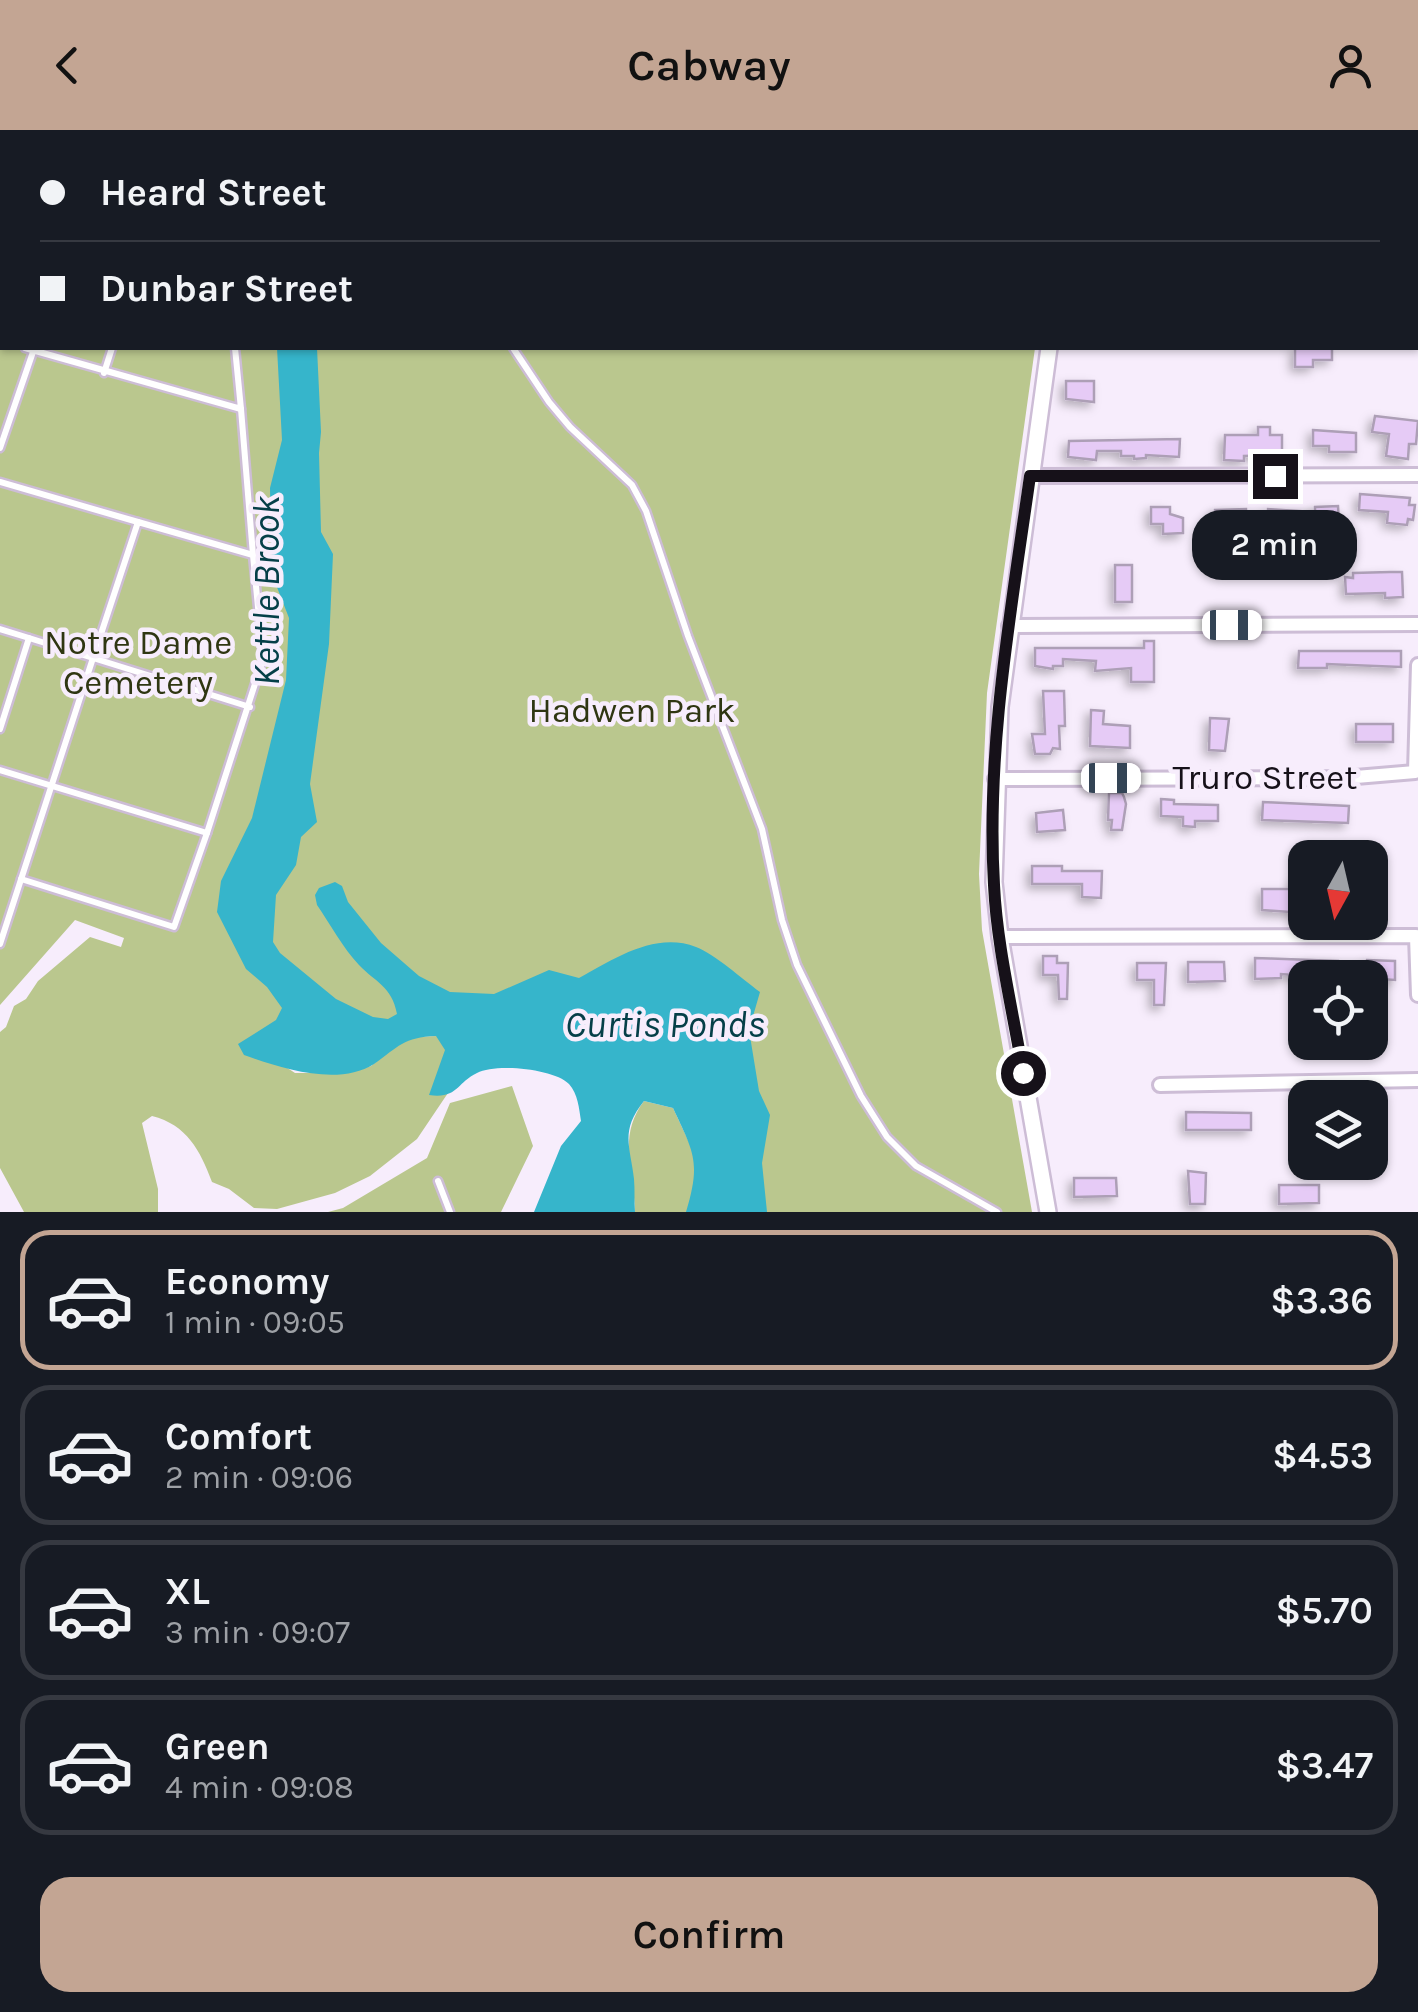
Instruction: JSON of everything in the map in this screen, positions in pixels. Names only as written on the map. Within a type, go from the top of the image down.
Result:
[{"type":"street","points":[[1048,1212],[994,882],[995,779],[1008,626],[1050,350]]},
{"type":"street","points":[[1030,476],[1418,475]]},
{"type":"street","points":[[1008,626],[1418,624]]},
{"type":"street","name":"Truro Street","points":[[995,779],[1344,778],[1415,772],[1418,664]]},
{"type":"street","points":[[1000,937],[1416,936],[1418,995]]},
{"type":"street","points":[[1160,1085],[1418,1080]]},
{"type":"lane","points":[[0,448],[30,350]]},
{"type":"lane","points":[[37,350],[104,373],[242,409]]},
{"type":"lane","points":[[104,373],[111,350]]},
{"type":"lane","points":[[21,878],[174,927],[263,659],[235,350]]},
{"type":"lane","points":[[514,350],[549,402],[632,485],[646,511],[762,829],[782,920],[797,965],[864,1102],[887,1137],[916,1166],[996,1212]]},
{"type":"lane","points":[[0,482],[253,555]]},
{"type":"lane","points":[[0,944],[49,784],[138,522]]},
{"type":"lane","points":[[0,629],[250,706]]},
{"type":"lane","points":[[0,729],[29,638]]},
{"type":"lane","points":[[0,770],[207,833]]},
{"type":"lane","points":[[438,1180],[450,1212]]},
{"type":"green space","name":"Hadwen Park","points":[[0,350],[1035,350],[987,693],[979,874],[982,930],[1032,1212],[635,1212],[629,1141],[644,1101],[673,1108],[695,1155],[694,1182],[702,1118],[602,1081],[498,1062],[450,1090],[417,1139],[370,1176],[335,1193],[277,1209],[254,1208],[212,1182],[183,1132],[152,1116],[142,1123],[158,1189],[158,1212],[24,1212],[0,1168],[0,1032],[14,1006],[90,937],[121,947],[124,938],[75,920],[0,1005]],"holes":[[[443,1032],[415,1037],[395,1046],[371,1066],[348,1073],[295,1073],[260,1050]]]},
{"type":"green space","points":[[512,1086],[533,1146],[501,1212],[328,1212],[343,1208],[427,1158],[450,1103]]},
{"type":"water","name":"Curtis Ponds","points":[[277,350],[317,350],[321,532],[333,554],[329,644],[310,784],[317,822],[301,837],[296,865],[276,895],[273,942],[280,953],[336,999],[373,1017],[388,1019],[397,1014],[391,997],[337,936],[317,905],[315,895],[319,888],[335,882],[342,886],[348,902],[381,943],[419,976],[450,992],[494,994],[549,970],[579,978],[649,945],[680,943],[703,950],[760,992],[749,1030],[759,1091],[770,1115],[762,1163],[767,1212],[686,1212],[694,1169],[690,1147],[673,1108],[644,1101],[632,1121],[628,1138],[635,1212],[534,1212],[561,1146],[581,1121],[574,1092],[562,1079],[511,1068],[486,1070],[446,1095],[429,1095],[445,1050],[436,1036],[409,1041],[374,1064],[344,1074],[309,1073],[244,1055],[238,1044],[276,1020],[282,1008],[267,987],[246,969],[217,912],[221,881],[252,818],[286,680],[289,618],[273,577],[270,488],[282,440]]},
{"type":"building","points":[[1295,350],[1332,350],[1332,360],[1313,360],[1313,367],[1295,367]]},
{"type":"building","points":[[1066,381],[1094,381],[1094,402],[1066,399]]},
{"type":"building","points":[[1375,416],[1418,421],[1416,444],[1409,444],[1408,459],[1386,456],[1389,434],[1372,432]]},
{"type":"building","points":[[1258,427],[1270,427],[1270,435],[1282,435],[1282,455],[1224,460],[1225,435],[1258,435]]},
{"type":"building","points":[[1313,430],[1356,433],[1356,452],[1329,452],[1329,446],[1313,446]]},
{"type":"building","points":[[1180,439],[1179,457],[1146,455],[1134,459],[1121,456],[1121,451],[1097,451],[1096,460],[1068,457],[1069,441]]},
{"type":"building","points":[[1360,494],[1410,498],[1409,505],[1415,505],[1413,520],[1408,519],[1407,525],[1387,523],[1388,512],[1359,510]]},
{"type":"building","points":[[1338,506],[1339,524],[1299,524],[1298,536],[1267,534],[1268,509],[1315,512],[1315,507]]},
{"type":"building","points":[[1151,507],[1170,507],[1170,514],[1183,518],[1183,533],[1163,534],[1163,524],[1151,524]]},
{"type":"building","points":[[1246,509],[1247,535],[1215,535],[1215,510]]},
{"type":"building","points":[[1115,565],[1132,565],[1132,602],[1115,602]]},
{"type":"building","points":[[1402,572],[1403,597],[1385,598],[1385,593],[1346,594],[1345,577],[1353,578],[1353,573]]},
{"type":"building","points":[[1144,641],[1154,641],[1154,682],[1131,682],[1131,668],[1095,671],[1096,661],[1063,659],[1063,666],[1053,669],[1035,666],[1035,648],[1144,648]]},
{"type":"building","points":[[1299,651],[1401,651],[1401,667],[1327,664],[1327,668],[1298,668]]},
{"type":"building","points":[[1043,691],[1064,691],[1065,726],[1059,726],[1060,749],[1035,754],[1032,734],[1045,734]]},
{"type":"building","points":[[1091,710],[1104,711],[1103,724],[1130,726],[1130,748],[1090,746]]},
{"type":"building","points":[[1210,718],[1229,719],[1225,751],[1209,750]]},
{"type":"building","points":[[1356,724],[1393,724],[1393,742],[1356,742]]},
{"type":"building","points":[[1109,793],[1122,793],[1124,797],[1122,830],[1111,830]]},
{"type":"building","points":[[1161,799],[1174,800],[1174,804],[1218,805],[1218,821],[1195,821],[1195,827],[1183,826],[1183,817],[1161,816]]},
{"type":"building","points":[[1263,802],[1349,806],[1348,823],[1262,820]]},
{"type":"building","points":[[1063,810],[1065,830],[1037,832],[1036,813]]},
{"type":"building","points":[[1032,866],[1102,871],[1101,898],[1082,897],[1082,884],[1032,884]]},
{"type":"building","points":[[1262,889],[1288,889],[1288,912],[1262,910]]},
{"type":"building","points":[[1043,956],[1057,956],[1057,963],[1068,963],[1067,999],[1059,999],[1058,975],[1043,975]]},
{"type":"building","points":[[1255,958],[1310,960],[1288,960],[1288,974],[1281,974],[1281,978],[1255,979]]},
{"type":"building","points":[[1388,961],[1395,961],[1395,980],[1388,980]]},
{"type":"building","points":[[1188,962],[1224,962],[1225,981],[1188,982]]},
{"type":"building","points":[[1137,963],[1166,963],[1164,1005],[1154,1005],[1154,980],[1137,980]]},
{"type":"building","points":[[1186,1112],[1251,1113],[1251,1130],[1186,1130]]},
{"type":"building","points":[[1188,1171],[1206,1173],[1205,1204],[1190,1204]]},
{"type":"building","points":[[1074,1178],[1116,1178],[1117,1196],[1074,1197]]},
{"type":"building","points":[[1279,1185],[1319,1185],[1319,1203],[1279,1204]]},
{"type":"route","points":[[1023,1073],[996,910],[994,839],[1008,626],[1030,476],[1275,476]]},
{"type":"water label","name":"Kettle Brook","points":[[266,591]]},
{"type":"park label","name":"Notre Dame Cemetery","points":[[138,662]]}]
